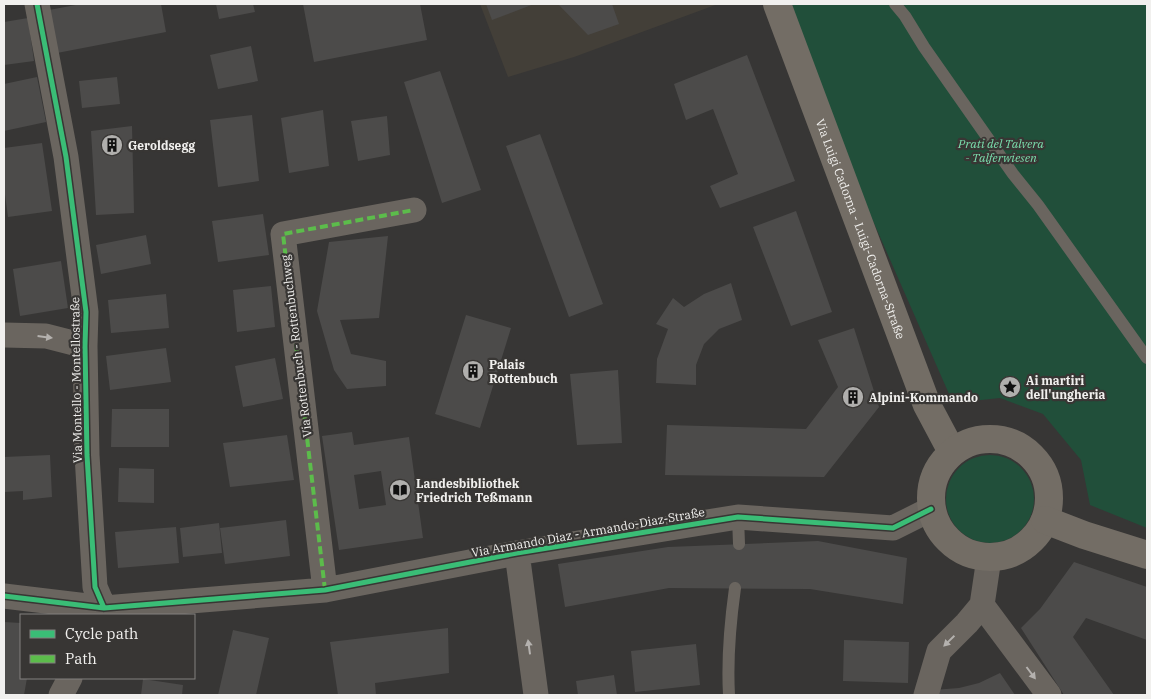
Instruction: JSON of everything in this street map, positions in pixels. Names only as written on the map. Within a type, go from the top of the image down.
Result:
[{"type":"main road","name":"Via Luigi Cadorna - Luigi-Cadorna-Straße","points":[[777,4],[927,406],[952,452]]},
{"type":"main road","points":[[987,439],[1010,442],[1027,451],[1036,461],[1044,473],[1049,490],[1046,520],[1036,536],[1021,549],[1007,555],[989,558],[967,553],[950,543],[937,525],[931,509],[932,483],[938,468],[952,452],[968,443],[987,439]]},
{"type":"main road","points":[[1046,520],[1084,535],[1147,555]]},
{"type":"street","name":"Via Montello - Montellostraße","points":[[37,4],[66,157],[86,312],[87,455],[95,587],[103,611]]},
{"type":"street","name":"Via Rottenbuch - Rottenbuchweg","points":[[325,590],[283,234],[414,210]]},
{"type":"street","points":[[4,336],[46,336],[85,346]]},
{"type":"street","name":"Via Armando Diaz - Armando-Diaz-Straße","points":[[4,596],[103,611],[325,590],[516,553],[738,517],[893,528],[931,509]]},
{"type":"street","points":[[516,553],[536,695]]},
{"type":"street","points":[[926,695],[939,651],[982,605],[989,558]]},
{"type":"street","points":[[982,605],[1049,695]]},
{"type":"street","points":[[61,695],[69,679]]},
{"type":"lane","points":[[895,4],[1013,174],[1038,205],[1147,358]]},
{"type":"lane","points":[[738,517],[738,544]]},
{"type":"lane","points":[[729,695],[730,628],[735,588]]},
{"type":"shaded area","points":[[480,4],[718,4],[574,57],[508,77]]},
{"type":"green space","name":"Prati del Talvera - Talferwiesen","points":[[783,4],[1147,4],[1147,528],[1090,505],[1081,460],[1043,414],[1000,398],[953,403],[823,107]]},
{"type":"green space","points":[[990,455],[1007,458],[1015,462],[1027,474],[1031,482],[1034,499],[1031,516],[1027,524],[1015,536],[1007,540],[990,543],[973,540],[965,536],[953,524],[949,516],[946,499],[949,482],[953,474],[965,462],[973,458]]},
{"type":"building","points":[[81,4],[161,4],[166,32],[57,53],[49,10]]},
{"type":"building","points":[[216,4],[253,4],[255,12],[219,19]]},
{"type":"building","points":[[303,4],[420,4],[427,40],[314,62]]},
{"type":"building","points":[[486,4],[534,4],[492,20]]},
{"type":"building","points":[[558,4],[612,4],[619,24],[588,35]]},
{"type":"building","points":[[28,18],[34,61],[4,65],[4,22]]},
{"type":"building","points":[[251,46],[258,81],[218,89],[210,55]]},
{"type":"building","points":[[747,55],[795,181],[720,208],[710,186],[738,174],[713,109],[686,120],[674,84]]},
{"type":"building","points":[[440,71],[481,190],[442,203],[404,82]]},
{"type":"building","points":[[37,77],[46,122],[4,131],[4,84]]},
{"type":"building","points":[[117,77],[120,104],[82,108],[79,81]]},
{"type":"building","points":[[323,110],[329,166],[289,173],[281,118]]},
{"type":"building","points":[[252,115],[259,181],[218,187],[210,120]]},
{"type":"building","points":[[387,116],[390,155],[358,161],[351,121]]},
{"type":"building","points":[[132,126],[134,213],[96,215],[91,131]]},
{"type":"building","points":[[540,134],[603,304],[569,317],[506,146]]},
{"type":"building","points":[[42,143],[52,211],[8,217],[4,187],[4,148]]},
{"type":"building","points":[[796,211],[832,312],[791,326],[753,227]]},
{"type":"building","points":[[263,214],[269,255],[218,262],[212,221]]},
{"type":"building","points":[[146,235],[151,264],[101,274],[96,245]]},
{"type":"building","points":[[388,236],[379,318],[340,320],[351,354],[386,361],[386,386],[347,389],[334,370],[317,311],[329,242]]},
{"type":"building","points":[[61,261],[68,308],[20,316],[13,269]]},
{"type":"building","points":[[731,283],[742,320],[719,329],[704,344],[696,365],[696,385],[656,383],[657,359],[668,329],[656,324],[673,298],[684,307],[704,294]]},
{"type":"building","points":[[271,286],[275,327],[237,332],[233,290]]},
{"type":"building","points":[[166,294],[169,328],[111,333],[108,300]]},
{"type":"building","name":"Palais Rottenbuch","points":[[466,315],[511,328],[480,428],[435,414]]},
{"type":"building","name":"Alpini-Kommando","points":[[854,328],[879,407],[824,477],[665,475],[667,425],[806,429],[838,387],[818,340]]},
{"type":"building","points":[[166,348],[171,382],[110,390],[106,356]]},
{"type":"building","points":[[275,358],[283,399],[243,407],[235,366]]},
{"type":"building","points":[[618,370],[622,443],[577,445],[570,374]]},
{"type":"building","points":[[112,409],[169,409],[169,447],[111,447]]},
{"type":"building","name":"Landesbibliothek Friedrich Teßmann","points":[[352,432],[354,445],[409,437],[423,538],[339,550],[322,436]],"holes":[[[381,471],[386,505],[359,509],[354,475]]]},
{"type":"building","points":[[287,435],[294,480],[230,487],[223,443]]},
{"type":"building","points":[[50,455],[52,497],[23,500],[23,491],[4,492],[4,457]]},
{"type":"building","points":[[119,468],[154,469],[154,503],[118,502]]},
{"type":"building","points":[[286,520],[290,556],[225,564],[220,528]]},
{"type":"building","points":[[219,523],[222,553],[183,557],[180,528]]},
{"type":"building","points":[[176,527],[179,563],[118,568],[115,532]]},
{"type":"building","points":[[818,541],[907,558],[903,604],[810,589],[669,588],[565,607],[558,564],[668,547]]},
{"type":"building","points":[[1074,562],[1147,587],[1147,640],[1086,618],[1073,637],[1114,695],[1064,695],[1021,628],[1040,609]]},
{"type":"building","points":[[4,622],[20,623],[20,679],[27,679],[24,695],[4,695]]},
{"type":"building","points":[[448,628],[449,673],[375,683],[376,695],[338,695],[330,642]]},
{"type":"building","points":[[233,630],[269,638],[256,695],[218,695]]},
{"type":"building","points":[[844,640],[909,642],[908,683],[843,681]]},
{"type":"building","points":[[696,644],[700,685],[635,692],[631,651]]},
{"type":"building","points":[[1000,673],[1015,695],[933,695],[933,690],[959,688],[979,683]]},
{"type":"building","points":[[614,675],[617,695],[578,695],[576,681]]},
{"type":"building","points":[[143,679],[183,685],[182,695],[141,695]]},
{"type":"marked path","points":[[325,590],[283,234],[414,210]]},
{"type":"cycle path","points":[[37,4],[66,157],[86,312],[87,455],[95,587],[104,608]]},
{"type":"cycle path","points":[[4,596],[104,608],[325,590],[517,553],[738,517],[893,528],[931,509]]},
{"type":"place","name":"Geroldsegg","points":[[112,145]]},
{"type":"place","name":"Palais Rottenbuch","points":[[473,371]]},
{"type":"place","name":"Ai martiri dell'ungheria","points":[[1010,387]]},
{"type":"place","name":"Alpini-Kommando","points":[[853,397]]},
{"type":"place","name":"Landesbibliothek Friedrich Teßmann","points":[[400,490]]}]
